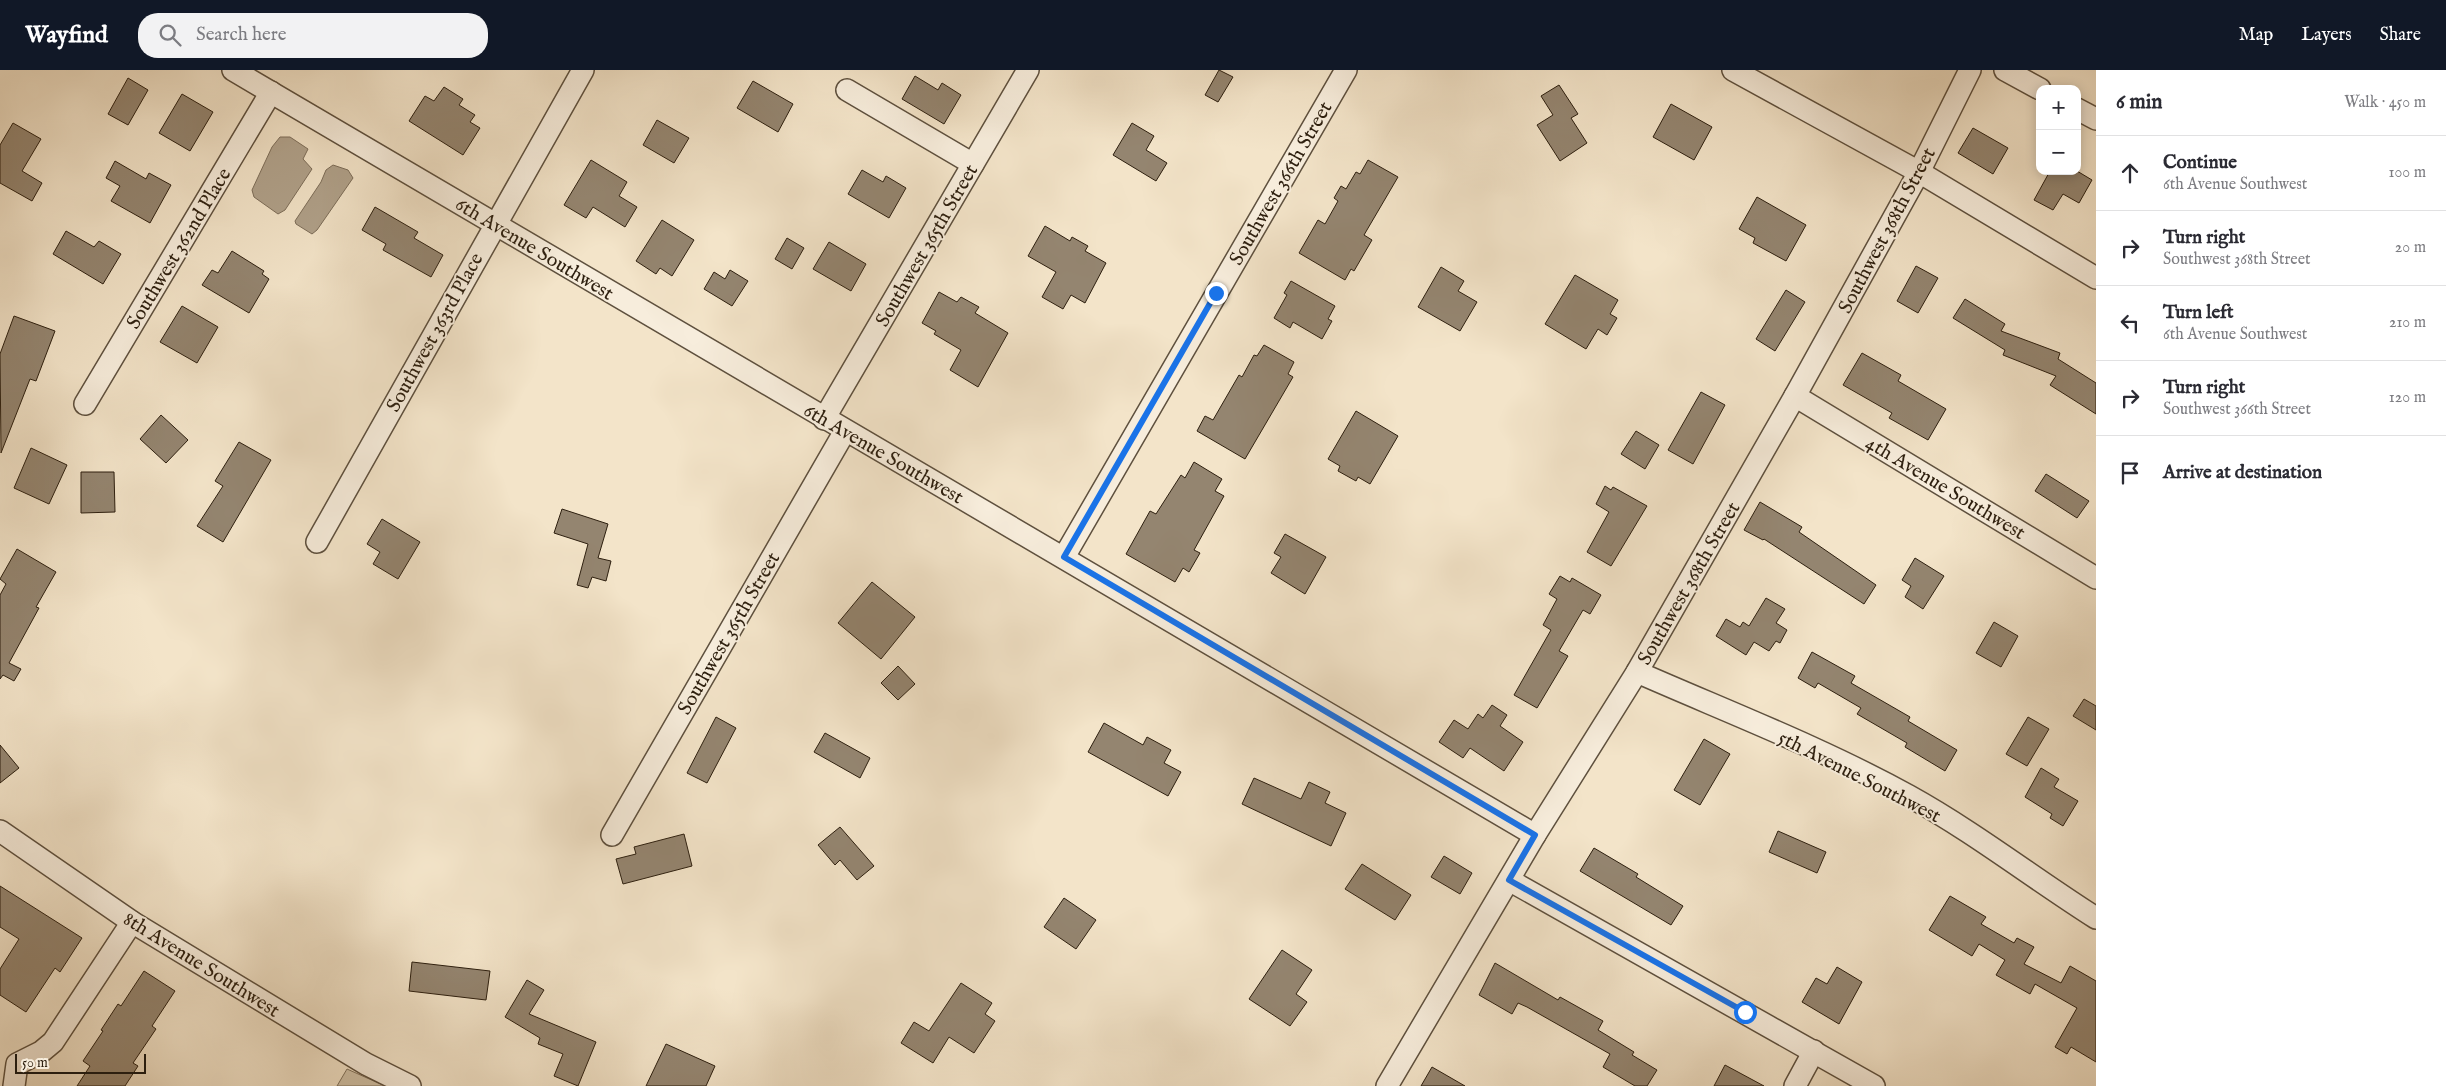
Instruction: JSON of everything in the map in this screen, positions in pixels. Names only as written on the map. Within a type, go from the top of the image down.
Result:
[{"type":"street","name":"6th Avenue Southwest","points":[[233,70],[824,419],[1064,557],[1535,835]]},
{"type":"street","name":"Southwest 363rd Place","points":[[317,542],[583,70]]},
{"type":"street","name":"Southwest 365th Street","points":[[824,419],[1028,70]]},
{"type":"street","name":"Southwest 366th Street","points":[[1064,557],[1346,70]]},
{"type":"street","points":[[1734,70],[1919,172],[2096,278]]},
{"type":"street","name":"Southwest 368th Street","points":[[1387,1086],[1535,835],[1637,672],[1795,396],[1919,172],[1970,70]]},
{"type":"street","points":[[2006,70],[2036,87]]},
{"type":"street","points":[[847,90],[973,164]]},
{"type":"street","name":"Southwest 362nd Place","points":[[85,404],[271,92]]},
{"type":"street","points":[[2081,111],[2096,119]]},
{"type":"street","name":"4th Avenue Southwest","points":[[1795,396],[2096,578]]},
{"type":"street","name":"Southwest 365th Street","points":[[612,836],[845,431]]},
{"type":"street","name":"5th Avenue Southwest","points":[[1637,672],[1830,757],[1909,796],[2010,858],[2096,918]]},
{"type":"street","name":"8th Avenue Southwest","points":[[0,832],[132,922],[366,1064],[410,1086]]},
{"type":"street","points":[[1509,880],[1874,1086]]},
{"type":"street","points":[[14,1086],[17,1064],[41,1052],[52,1042],[132,922]]},
{"type":"street","points":[[1795,1086],[1814,1051]]},
{"type":"shaded area","points":[[280,137],[290,137],[308,149],[303,159],[312,169],[285,210],[278,214],[254,197],[252,190],[272,147]]},
{"type":"shaded area","points":[[333,165],[348,170],[353,178],[317,230],[312,234],[296,224],[295,221],[321,182],[326,170]]},
{"type":"shaded area","points":[[347,1069],[385,1086],[337,1086]]},
{"type":"building","points":[[1219,70],[1233,77],[1218,102],[1205,95]]},
{"type":"building","points":[[915,76],[938,90],[942,83],[961,95],[944,124],[902,99]]},
{"type":"building","points":[[128,78],[148,90],[128,125],[108,114]]},
{"type":"building","points":[[753,81],[793,104],[778,132],[737,108]]},
{"type":"building","points":[[1559,85],[1578,114],[1571,118],[1587,143],[1560,161],[1537,125],[1553,115],[1541,96]]},
{"type":"building","points":[[444,87],[463,99],[459,105],[475,115],[470,122],[480,128],[463,155],[409,121],[425,96],[434,101]]},
{"type":"building","points":[[182,94],[213,112],[190,151],[159,133]]},
{"type":"building","points":[[1671,104],[1712,127],[1694,160],[1653,137]]},
{"type":"building","points":[[657,120],[689,138],[674,163],[643,145]]},
{"type":"building","points":[[13,123],[41,139],[22,171],[42,183],[32,201],[0,183],[0,145]]},
{"type":"building","points":[[1132,123],[1154,136],[1146,150],[1167,163],[1156,181],[1113,155]]},
{"type":"building","points":[[1973,128],[2008,148],[1993,174],[1958,153]]},
{"type":"building","points":[[591,160],[627,182],[619,196],[637,207],[625,227],[593,207],[586,218],[564,205]]},
{"type":"building","points":[[1368,160],[1398,177],[1364,235],[1372,240],[1354,271],[1351,269],[1345,280],[1299,253],[1318,220],[1325,224],[1338,201],[1334,198],[1341,186],[1346,189],[1356,172],[1360,174]]},
{"type":"building","points":[[115,161],[146,179],[149,173],[171,185],[150,223],[111,201],[120,186],[106,178]]},
{"type":"building","points":[[862,170],[883,182],[886,176],[906,188],[889,218],[848,194]]},
{"type":"building","points":[[2081,173],[2092,180],[2079,203],[2063,194],[2053,210],[2034,200],[2048,175],[2081,175]]},
{"type":"building","points":[[1757,197],[1806,225],[1786,261],[1753,243],[1755,238],[1739,229]]},
{"type":"building","points":[[375,207],[418,232],[414,238],[443,255],[431,277],[383,250],[386,244],[362,230]]},
{"type":"building","points":[[662,220],[694,240],[672,276],[660,268],[656,274],[636,261]]},
{"type":"building","points":[[1045,226],[1070,241],[1072,237],[1088,246],[1085,251],[1106,263],[1085,303],[1071,295],[1063,309],[1042,297],[1056,272],[1028,256]]},
{"type":"building","points":[[66,231],[94,247],[99,241],[121,254],[103,284],[53,254]]},
{"type":"building","points":[[787,238],[804,248],[792,269],[775,259]]},
{"type":"building","points":[[829,242],[866,264],[851,291],[813,269]]},
{"type":"building","points":[[232,251],[264,271],[262,274],[269,279],[249,313],[202,285],[212,270],[218,273]]},
{"type":"building","points":[[1916,266],[1938,278],[1918,313],[1897,301]]},
{"type":"building","points":[[1441,267],[1464,281],[1458,291],[1477,302],[1460,331],[1418,307]]},
{"type":"building","points":[[730,270],[748,281],[732,306],[704,289],[714,272],[725,279]]},
{"type":"building","points":[[1575,275],[1618,300],[1610,314],[1617,318],[1607,335],[1598,329],[1586,349],[1545,324]]},
{"type":"building","points":[[1291,281],[1335,306],[1328,319],[1332,321],[1322,339],[1293,322],[1290,328],[1274,318],[1287,295],[1284,293]]},
{"type":"building","points":[[1786,290],[1805,302],[1775,351],[1756,339]]},
{"type":"building","points":[[939,292],[957,302],[961,297],[979,307],[975,313],[1008,333],[978,387],[950,370],[961,350],[934,334],[936,331],[922,323]]},
{"type":"building","points":[[1965,299],[2005,324],[2001,331],[2060,353],[2058,359],[2096,383],[2096,414],[2050,385],[2056,376],[2003,355],[2005,350],[1953,318]]},
{"type":"building","points":[[182,306],[218,327],[197,363],[160,342]]},
{"type":"building","points":[[14,316],[55,331],[36,381],[30,379],[1,453],[0,354]]},
{"type":"building","points":[[1264,345],[1294,362],[1288,374],[1293,377],[1245,459],[1197,431],[1205,416],[1213,420],[1239,375],[1242,377],[1254,355],[1257,356]]},
{"type":"building","points":[[1862,353],[1901,375],[1898,381],[1946,409],[1928,440],[1889,418],[1892,413],[1843,385]]},
{"type":"building","points":[[1701,392],[1725,405],[1693,464],[1668,450]]},
{"type":"building","points":[[1356,411],[1398,436],[1370,484],[1358,477],[1356,481],[1338,471],[1340,466],[1328,459]]},
{"type":"building","points":[[161,415],[188,440],[166,463],[140,439]]},
{"type":"building","points":[[1636,431],[1659,445],[1645,469],[1621,454]]},
{"type":"building","points":[[239,442],[271,460],[223,542],[197,526],[223,486],[215,481]]},
{"type":"building","points":[[31,448],[67,465],[49,504],[14,488]]},
{"type":"building","points":[[1194,462],[1222,479],[1215,491],[1224,496],[1194,550],[1200,553],[1189,572],[1183,568],[1175,582],[1126,554],[1150,511],[1156,514],[1181,475],[1185,478]]},
{"type":"building","points":[[81,472],[114,472],[115,512],[81,513]]},
{"type":"building","points":[[2046,474],[2089,501],[2077,518],[2035,491]]},
{"type":"building","points":[[1605,486],[1611,490],[1613,487],[1647,506],[1611,566],[1587,552],[1609,512],[1596,504]]},
{"type":"building","points":[[1760,502],[1802,527],[1799,532],[1876,585],[1864,604],[1764,539],[1744,530]]},
{"type":"building","points":[[562,509],[608,524],[598,558],[611,561],[606,581],[592,577],[588,588],[577,585],[588,544],[554,533]]},
{"type":"building","points":[[382,519],[420,542],[398,579],[373,564],[380,552],[367,544]]},
{"type":"building","points":[[1285,534],[1326,557],[1305,594],[1271,573],[1281,557],[1274,553]]},
{"type":"building","points":[[17,549],[56,572],[36,607],[39,608],[9,663],[21,669],[14,681],[3,675],[0,679],[0,595],[6,584],[0,579]]},
{"type":"building","points":[[1915,558],[1944,576],[1923,609],[1905,597],[1911,586],[1902,580]]},
{"type":"building","points":[[1560,576],[1570,582],[1572,578],[1601,595],[1590,614],[1583,610],[1559,651],[1568,656],[1537,708],[1514,695],[1551,630],[1543,625],[1557,599],[1549,594]]},
{"type":"building","points":[[872,582],[915,617],[881,659],[838,623]]},
{"type":"building","points":[[1766,598],[1785,609],[1776,623],[1787,630],[1780,643],[1776,641],[1769,651],[1754,642],[1746,655],[1716,636],[1726,619],[1740,627],[1743,622],[1749,626]]},
{"type":"building","points":[[1994,622],[2018,636],[2001,667],[1976,653]]},
{"type":"building","points":[[1812,652],[1855,676],[1851,683],[1910,717],[1908,721],[1957,750],[1945,771],[1905,747],[1907,743],[1857,714],[1861,708],[1818,683],[1815,688],[1798,678]]},
{"type":"building","points":[[898,666],[915,684],[898,700],[881,683]]},
{"type":"building","points":[[2084,699],[2096,706],[2096,730],[2073,716]]},
{"type":"building","points":[[1492,705],[1507,715],[1500,726],[1523,742],[1504,771],[1470,748],[1463,758],[1439,742],[1454,720],[1468,729],[1478,714],[1483,718]]},
{"type":"building","points":[[716,717],[736,728],[707,783],[687,773]]},
{"type":"building","points":[[2028,717],[2049,729],[2027,766],[2006,754]]},
{"type":"building","points":[[1104,723],[1143,745],[1147,737],[1171,750],[1164,763],[1181,772],[1168,796],[1088,752]]},
{"type":"building","points":[[825,733],[870,758],[860,778],[814,752]]},
{"type":"building","points":[[1704,739],[1730,754],[1700,805],[1674,790]]},
{"type":"building","points":[[0,745],[19,768],[0,783]]},
{"type":"building","points":[[2041,768],[2059,779],[2054,787],[2078,801],[2063,826],[2050,818],[2052,814],[2025,797]]},
{"type":"building","points":[[1254,778],[1301,799],[1309,782],[1330,792],[1325,803],[1346,813],[1331,846],[1242,804]]},
{"type":"building","points":[[840,827],[874,866],[857,880],[840,860],[835,865],[818,845]]},
{"type":"building","points":[[1778,831],[1826,852],[1817,873],[1769,852]]},
{"type":"building","points":[[684,834],[692,866],[623,884],[616,859],[636,854],[634,847]]},
{"type":"building","points":[[1594,848],[1638,874],[1636,877],[1683,906],[1671,925],[1580,871]]},
{"type":"building","points":[[1444,856],[1472,873],[1460,894],[1431,877]]},
{"type":"building","points":[[1362,864],[1411,895],[1395,920],[1345,889]]},
{"type":"building","points":[[0,886],[82,938],[60,972],[55,968],[26,1012],[0,995],[0,969],[19,939],[0,927]]},
{"type":"building","points":[[1950,896],[1986,917],[1981,924],[2014,943],[2017,938],[2034,947],[2024,964],[2061,983],[2070,966],[2096,981],[2096,1062],[2071,1047],[2067,1054],[2055,1047],[2077,1008],[2035,984],[2030,994],[1996,975],[2005,960],[1979,944],[1972,956],[1929,930]]},
{"type":"building","points":[[1064,898],[1096,920],[1076,949],[1044,927]]},
{"type":"building","points":[[1282,950],[1312,970],[1296,994],[1307,1002],[1290,1026],[1249,999]]},
{"type":"building","points":[[412,962],[490,971],[486,1000],[409,991]]},
{"type":"building","points":[[1495,963],[1558,1000],[1560,997],[1603,1021],[1598,1030],[1634,1052],[1632,1055],[1657,1070],[1647,1086],[1635,1086],[1603,1067],[1610,1054],[1527,1007],[1518,1003],[1512,1014],[1479,995]]},
{"type":"building","points":[[1837,967],[1862,982],[1839,1024],[1802,1002],[1816,978],[1827,984]]},
{"type":"building","points":[[144,971],[175,991],[152,1026],[156,1029],[133,1063],[138,1066],[125,1086],[77,1086],[90,1066],[83,1061],[103,1031],[101,1030],[118,1004],[121,1006]]},
{"type":"building","points":[[527,980],[544,990],[529,1014],[596,1042],[578,1086],[554,1076],[563,1054],[538,1044],[540,1038],[505,1017]]},
{"type":"building","points":[[961,983],[992,1003],[985,1014],[995,1021],[974,1053],[949,1037],[933,1063],[901,1043],[914,1022],[929,1031]]},
{"type":"building","points":[[666,1044],[715,1066],[706,1086],[646,1086]]},
{"type":"building","points":[[1725,1065],[1764,1086],[1714,1086]]},
{"type":"building","points":[[1432,1067],[1465,1086],[1421,1086]]},
{"type":"route","points":[[1216,293],[1064,557],[1535,835],[1509,880],[1745,1012]]}]
